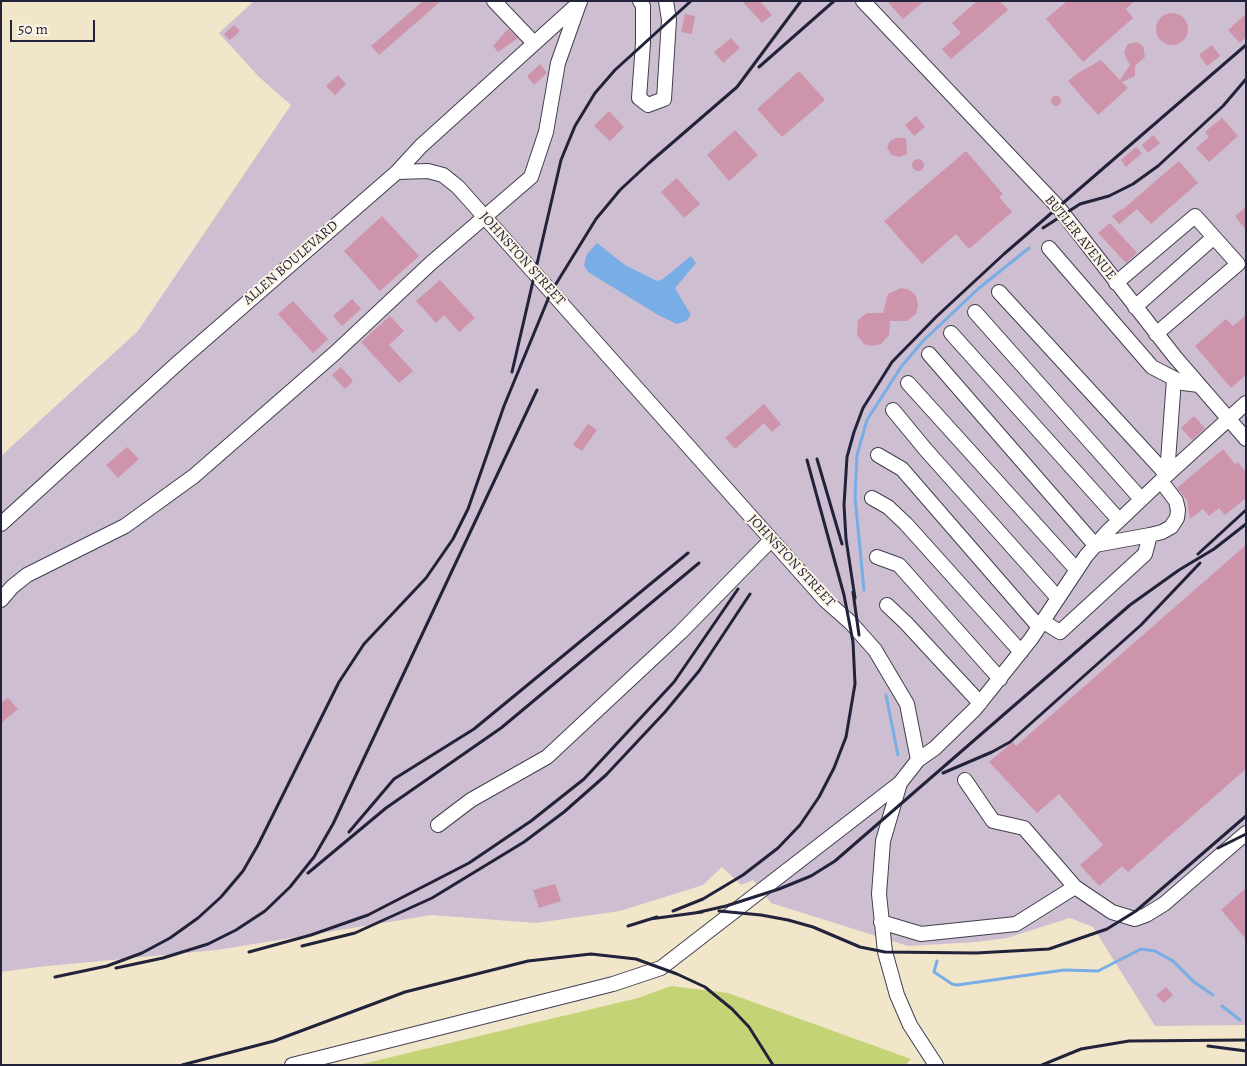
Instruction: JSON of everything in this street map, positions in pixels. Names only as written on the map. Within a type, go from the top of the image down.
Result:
[{"type":"street","points":[[494,1],[534,43]]},
{"type":"street","points":[[1,600],[12,586],[27,575],[125,526],[194,476],[335,353],[431,263],[531,177],[546,132],[558,63],[580,1]]},
{"type":"street","name":"ALLEN BOULEVARD","points":[[1,524],[187,355],[397,172],[421,146],[580,1]]},
{"type":"street","points":[[640,1],[643,6],[643,43],[639,98],[648,105],[664,99],[670,20],[666,1]]},
{"type":"street","name":"BUTLER AVENUE","points":[[863,1],[1058,207],[1156,334],[1246,439]]},
{"type":"street","name":"JOHNSTON STREET","points":[[397,172],[428,171],[443,175],[458,186],[771,540],[825,600],[875,650],[907,704],[918,760]]},
{"type":"street","points":[[1116,283],[1195,216],[1238,264],[1156,334]]},
{"type":"street","points":[[1135,307],[1214,237]]},
{"type":"street","points":[[1049,248],[1152,366],[1183,383],[1199,385]]},
{"type":"street","points":[[999,292],[1164,478],[1176,501],[1177,518],[1171,527],[1162,532],[1095,545]]},
{"type":"street","points":[[975,312],[1141,499]]},
{"type":"street","points":[[951,334],[1119,520]]},
{"type":"street","points":[[929,354],[1095,545]]},
{"type":"street","points":[[1164,478],[1174,379]]},
{"type":"street","points":[[908,383],[1076,569]]},
{"type":"street","points":[[292,1065],[613,984],[661,968],[900,783],[918,760],[935,748],[980,703],[1000,679],[1021,652],[1076,569],[1095,545],[1141,499],[1246,403]]},
{"type":"street","points":[[893,410],[926,450],[1057,597]]},
{"type":"street","points":[[878,455],[902,468],[1040,624],[1060,632],[1145,554],[1150,535]]},
{"type":"street","points":[[872,498],[888,507],[906,524],[1021,652]]},
{"type":"street","points":[[438,825],[470,800],[547,757],[681,632],[771,540]]},
{"type":"street","points":[[877,557],[899,566],[1000,679]]},
{"type":"street","points":[[887,605],[980,703]]},
{"type":"street","points":[[965,780],[994,821],[1024,828],[1075,887],[1112,912],[1135,919],[1146,915],[1164,904],[1246,832]]},
{"type":"street","points":[[900,783],[883,841],[880,872],[881,922],[885,952],[897,995],[910,1024],[936,1065]]},
{"type":"street","points":[[881,922],[921,934],[1016,924],[1075,887]]},
{"type":"shaded area","points":[[254,1],[1246,1],[1246,1025],[1155,1026],[1093,927],[1070,918],[1007,938],[908,946],[771,903],[753,880],[741,885],[722,867],[703,885],[620,911],[536,923],[432,915],[217,950],[1,972],[1,456],[138,331],[291,105],[259,77],[219,33]]},
{"type":"green space","points":[[671,986],[728,993],[911,1059],[906,1065],[358,1065],[638,998]]},
{"type":"water","points":[[597,243],[625,265],[657,281],[663,279],[691,256],[696,263],[675,288],[691,315],[686,321],[677,324],[660,316],[588,272],[584,265],[587,254]]},
{"type":"building","points":[[423,1],[441,1],[379,55],[371,46]]},
{"type":"building","points":[[742,1],[760,1],[772,15],[762,23]]},
{"type":"building","points":[[887,1],[924,1],[903,19]]},
{"type":"building","points":[[977,1],[1000,1],[1008,10],[951,59],[942,49],[961,33],[952,23]]},
{"type":"building","points":[[1067,1],[1134,1],[1126,9],[1133,18],[1083,62],[1046,19]]},
{"type":"building","points":[[1172,13],[1178,14],[1183,18],[1187,23],[1187,35],[1183,40],[1178,44],[1172,45],[1166,44],[1161,40],[1157,35],[1156,29],[1157,23],[1161,18],[1166,14]]},
{"type":"building","points":[[685,14],[695,16],[692,34],[681,32]]},
{"type":"building","points":[[1246,14],[1246,37],[1240,43],[1228,30]]},
{"type":"building","points":[[234,25],[240,31],[230,40],[224,34]]},
{"type":"building","points":[[508,29],[518,38],[498,52],[493,46]]},
{"type":"building","points":[[731,38],[740,48],[723,63],[714,52]]},
{"type":"building","points":[[1137,42],[1143,46],[1145,57],[1135,66],[1135,76],[1122,82],[1128,88],[1098,115],[1068,81],[1101,60],[1120,80],[1130,65],[1124,53],[1127,45]]},
{"type":"building","points":[[1212,45],[1220,56],[1207,66],[1199,55]]},
{"type":"building","points":[[540,64],[547,73],[534,85],[527,76]]},
{"type":"building","points":[[799,71],[825,100],[782,137],[757,109]]},
{"type":"building","points":[[338,75],[346,84],[335,95],[326,86]]},
{"type":"building","points":[[1054,96],[1058,96],[1061,101],[1060,105],[1054,106],[1051,103],[1051,99]]},
{"type":"building","points":[[609,111],[624,127],[610,141],[594,126]]},
{"type":"building","points":[[916,116],[925,127],[914,136],[905,125]]},
{"type":"building","points":[[1222,118],[1238,136],[1209,162],[1196,148],[1209,137],[1205,132]]},
{"type":"building","points":[[735,130],[758,155],[729,181],[707,155]]},
{"type":"building","points":[[1153,135],[1160,143],[1148,153],[1142,145]]},
{"type":"building","points":[[896,138],[906,138],[907,154],[899,157],[891,155],[887,147],[890,141]]},
{"type":"building","points":[[1136,147],[1142,153],[1126,167],[1121,160]]},
{"type":"building","points":[[966,151],[1003,194],[999,197],[1012,212],[969,249],[956,234],[922,264],[884,221]]},
{"type":"building","points":[[916,159],[920,159],[924,165],[920,171],[916,171],[912,167],[912,163]]},
{"type":"building","points":[[1179,161],[1198,183],[1151,224],[1137,209],[1119,224],[1112,216],[1122,210]]},
{"type":"building","points":[[677,178],[700,204],[684,218],[661,192]]},
{"type":"building","points":[[1246,207],[1246,230],[1235,216]]},
{"type":"building","points":[[382,216],[419,256],[380,291],[344,251]]},
{"type":"building","points":[[1110,223],[1137,253],[1126,263],[1098,233]]},
{"type":"building","points":[[440,280],[475,318],[459,332],[444,315],[436,323],[416,301]]},
{"type":"building","points":[[901,288],[910,290],[916,296],[918,305],[916,314],[907,321],[890,321],[889,335],[881,344],[873,346],[864,344],[857,335],[858,320],[867,313],[883,313],[888,294]]},
{"type":"building","points":[[352,299],[361,309],[342,326],[333,316]]},
{"type":"building","points":[[293,301],[328,339],[313,353],[278,314]]},
{"type":"building","points":[[1246,315],[1246,375],[1231,388],[1195,346],[1226,319],[1233,326]]},
{"type":"building","points":[[390,316],[404,331],[389,345],[413,371],[399,383],[361,342]]},
{"type":"building","points":[[341,367],[353,381],[345,389],[332,375]]},
{"type":"building","points":[[764,404],[781,424],[772,432],[764,423],[735,449],[725,438]]},
{"type":"building","points":[[1194,416],[1205,428],[1192,440],[1181,428]]},
{"type":"building","points":[[588,424],[597,430],[582,451],[573,445]]},
{"type":"building","points":[[127,447],[139,459],[118,478],[106,465]]},
{"type":"building","points":[[1223,449],[1235,464],[1238,462],[1246,472],[1246,498],[1225,515],[1219,508],[1209,516],[1203,509],[1190,519],[1187,500],[1177,488]]},
{"type":"building","points":[[1246,545],[1246,769],[1128,872],[1122,866],[1099,886],[1080,865],[1103,845],[1059,794],[1037,813],[989,762],[1013,742],[1016,746]]},
{"type":"building","points":[[8,698],[18,709],[1,723],[1,703]]},
{"type":"building","points":[[555,884],[561,901],[539,908],[533,890]]},
{"type":"building","points":[[1246,888],[1246,939],[1221,910]]},
{"type":"building","points":[[1166,987],[1173,995],[1164,1003],[1156,995]]},
{"type":"waterway","points":[[864,590],[855,497],[857,455],[867,420],[901,367],[923,341],[978,289],[1029,248]]},
{"type":"waterway","points":[[886,695],[898,755]]},
{"type":"waterway","points":[[937,961],[934,972],[952,984],[957,985],[1064,970],[1098,971],[1141,949],[1155,951],[1173,961],[1194,982],[1213,995]]},
{"type":"waterway","points":[[1222,1006],[1240,1020]]},
{"type":"railway","points":[[512,372],[561,160],[575,126],[595,93],[615,70],[691,1]]},
{"type":"railway","points":[[55,977],[107,966],[142,953],[170,938],[198,918],[221,897],[243,871],[258,845],[339,682],[364,644],[426,578],[453,539],[468,509],[504,406],[551,292],[596,219],[620,190],[737,87],[801,1]]},
{"type":"railway","points":[[759,67],[834,1]]},
{"type":"railway","points":[[855,598],[846,539],[844,505],[847,457],[863,408],[892,362],[937,316],[1004,254],[1246,45]]},
{"type":"railway","points":[[1043,228],[1080,204],[1109,196],[1133,184],[1158,166],[1223,106],[1246,79]]},
{"type":"railway","points":[[116,968],[163,958],[208,944],[236,930],[265,911],[290,887],[314,857],[333,824],[537,390]]},
{"type":"railway","points":[[817,459],[842,544]]},
{"type":"railway","points":[[673,911],[703,899],[743,875],[778,848],[800,825],[819,797],[834,768],[846,737],[855,684],[853,642],[844,595],[807,460]]},
{"type":"railway","points":[[1198,554],[1246,510]]},
{"type":"railway","points":[[695,913],[726,906],[779,889],[811,876],[835,861],[1130,605],[1179,570],[1214,549],[1246,524]]},
{"type":"railway","points":[[349,832],[394,779],[474,729],[688,553]]},
{"type":"railway","points":[[308,873],[386,808],[501,728],[699,563]]},
{"type":"railway","points":[[943,773],[992,752],[1010,742],[1141,625],[1200,563]]},
{"type":"railway","points":[[249,952],[311,935],[368,915],[469,863],[531,821],[584,779],[674,682],[738,589]]},
{"type":"railway","points":[[853,592],[859,635]]},
{"type":"railway","points":[[302,946],[355,933],[432,898],[524,842],[564,812],[606,775],[665,712],[699,671],[750,594]]},
{"type":"railway","points":[[719,911],[788,920],[813,927],[860,947],[885,952],[976,953],[1049,949],[1107,929],[1136,911],[1246,816]]},
{"type":"railway","points":[[1218,848],[1246,834]]},
{"type":"railway","points":[[650,919],[702,912]]},
{"type":"railway","points":[[628,926],[657,917]]},
{"type":"railway","points":[[182,1065],[274,1041],[405,992],[528,961],[591,954],[636,959],[677,974],[705,987],[732,1009],[749,1027],[773,1065]]},
{"type":"railway","points":[[1042,1065],[1081,1049],[1129,1041],[1246,1040]]},
{"type":"railway","points":[[1208,1046],[1246,1051]]}]
